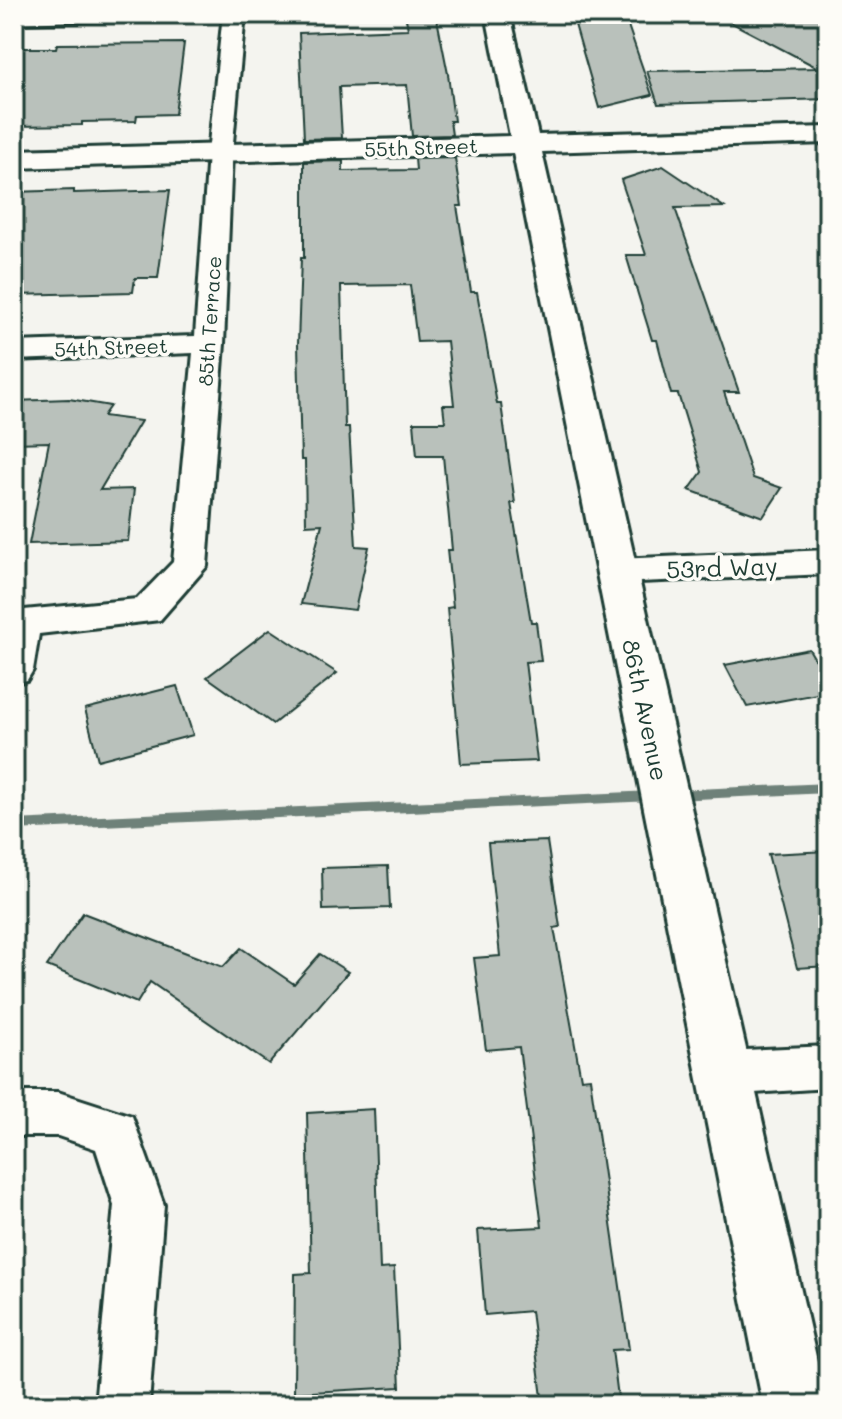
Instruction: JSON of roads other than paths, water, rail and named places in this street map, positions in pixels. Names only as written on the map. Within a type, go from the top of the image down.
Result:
[{"type":"street","points":[[14,17],[119,14]]},
{"type":"street","name":"85th Terrace","points":[[18,624],[147,611],[190,566],[209,344],[220,153],[234,14]]},
{"type":"street","name":"86th Avenue","points":[[498,14],[795,1405]]},
{"type":"street","name":"55th Street","points":[[14,159],[828,135]]},
{"type":"street","name":"54th Street","points":[[14,351],[209,344]]},
{"type":"street","name":"53rd Way","points":[[616,571],[828,562]]},
{"type":"street","points":[[14,670],[18,624]]},
{"type":"street","points":[[724,1073],[828,1067]]},
{"type":"street","points":[[14,1114],[58,1114],[115,1132],[139,1205],[122,1405]]},
{"type":"waterway","points":[[14,825],[828,788]]}]
